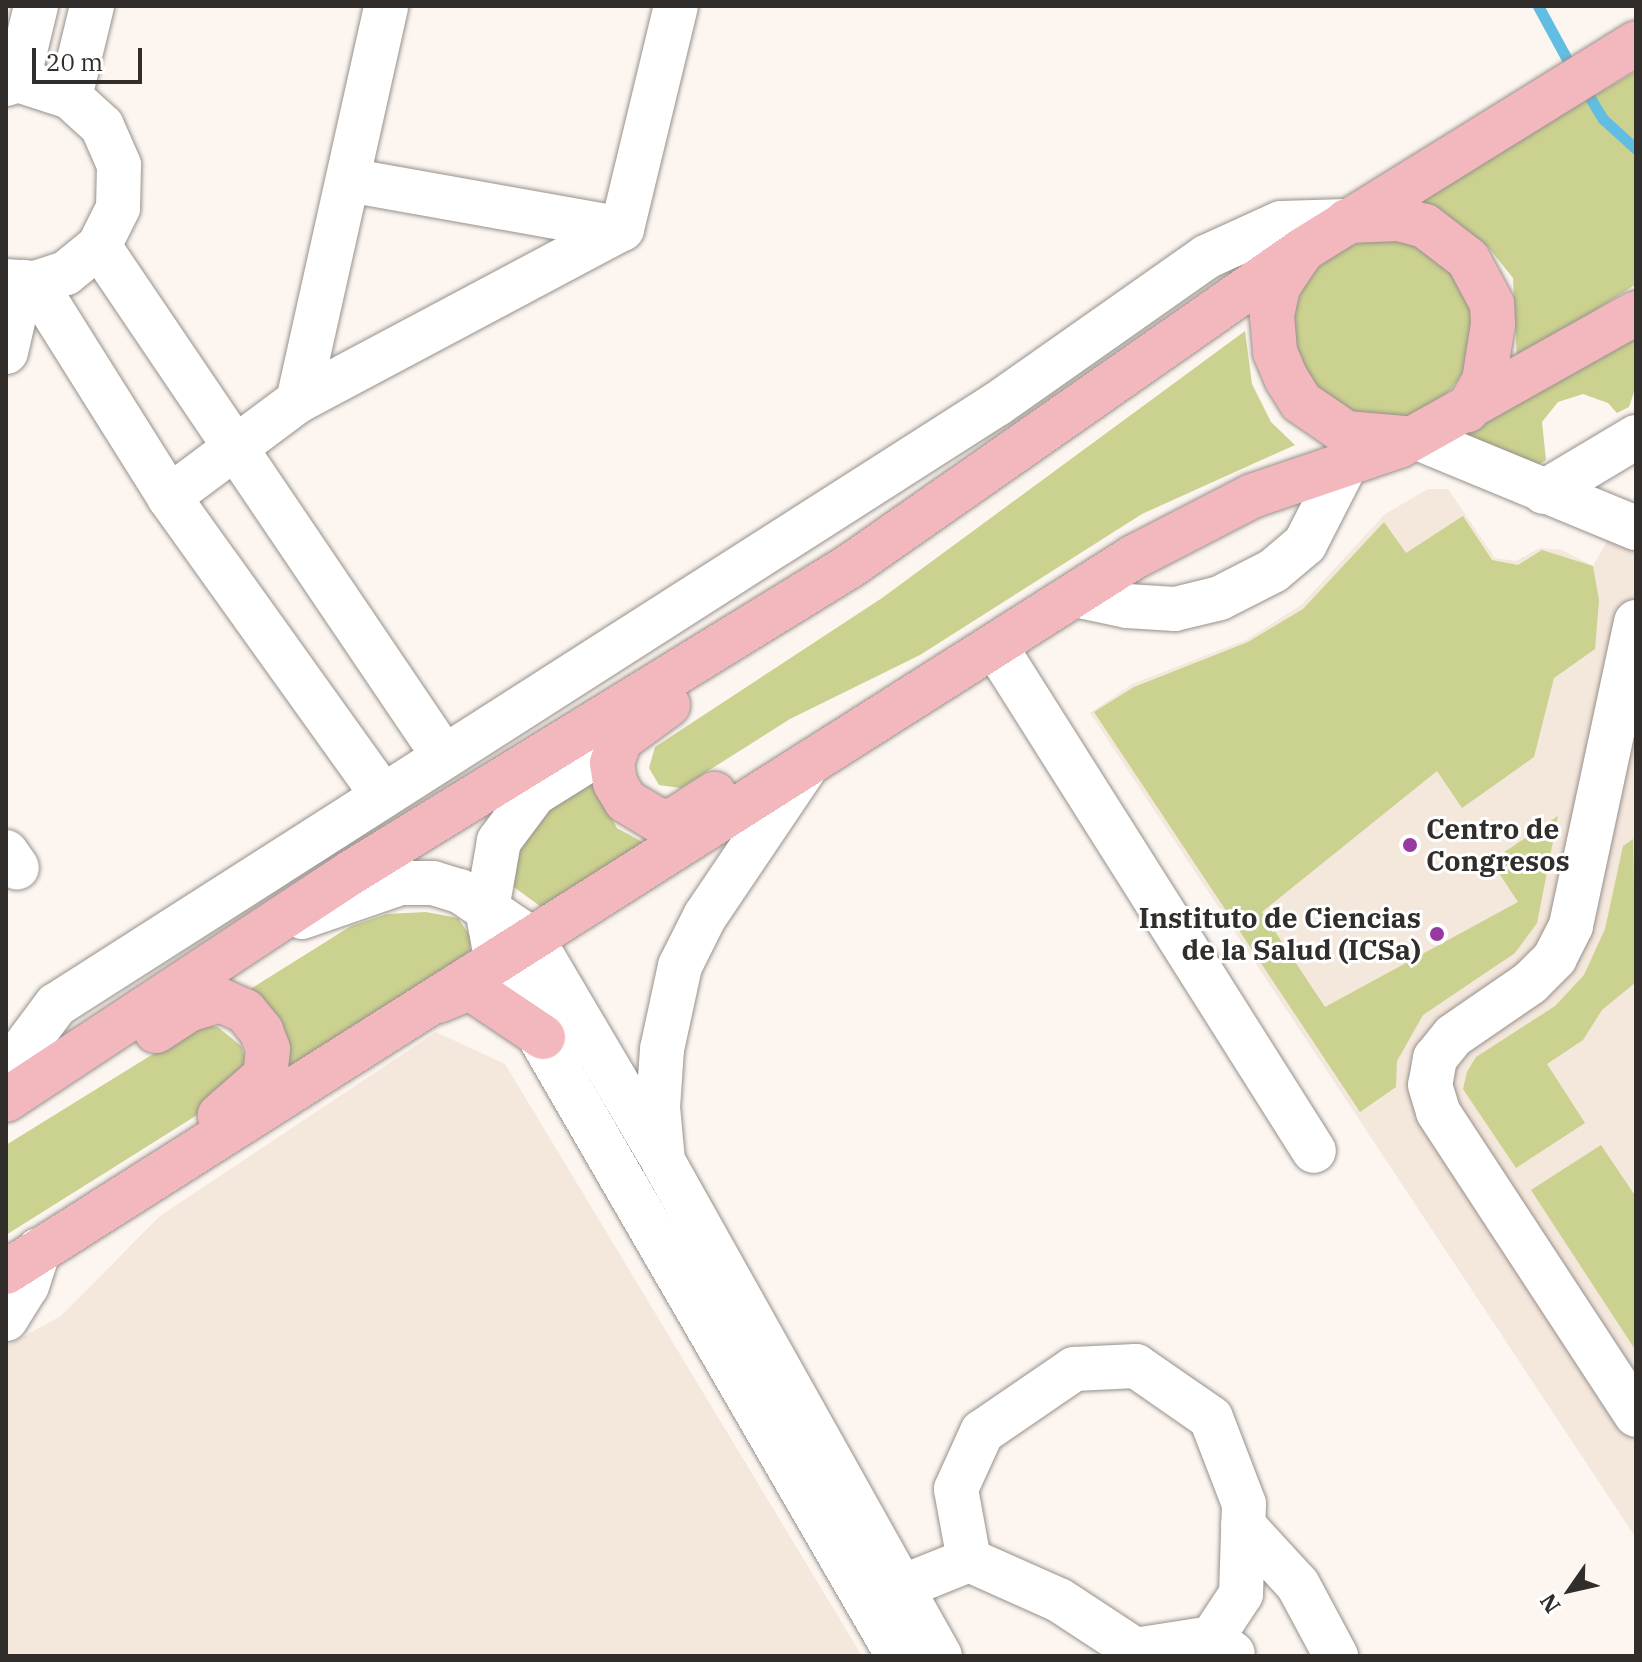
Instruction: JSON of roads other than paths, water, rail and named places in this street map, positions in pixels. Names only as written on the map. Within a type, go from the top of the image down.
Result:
[{"type":"main road","points":[[6,1100],[255,936],[916,521],[1304,249],[1623,51]]},
{"type":"main road","points":[[1347,221],[1399,219],[1425,226],[1468,259],[1492,304],[1493,324],[1484,381],[1467,410]]},
{"type":"main road","points":[[1304,249],[1278,287],[1272,316],[1275,352],[1286,378],[1301,402],[1346,433],[1415,437]]},
{"type":"main road","points":[[22,1261],[436,1002],[1134,557],[1252,496],[1415,437],[1636,313]]},
{"type":"main road","points":[[916,521],[847,592],[620,740],[612,763],[626,801],[643,815],[674,820],[795,743],[933,685]]},
{"type":"main road","points":[[436,1002],[470,988],[543,1037]]},
{"type":"main road","points":[[6,1110],[70,1085],[188,1010],[220,1000],[245,1011],[268,1049],[265,1076],[244,1099],[130,1177],[22,1261]]},
{"type":"street","points":[[21,282],[66,273],[99,246],[118,208],[119,165],[102,126],[70,97],[12,82],[36,6]]},
{"type":"street","points":[[70,97],[92,6]]},
{"type":"street","points":[[298,401],[386,6]]},
{"type":"street","points":[[169,497],[298,401],[622,229],[676,6]]},
{"type":"street","points":[[348,180],[622,229]]},
{"type":"street","points":[[6,1072],[56,1005],[381,793],[997,404],[1206,257],[1281,223],[1347,221]]},
{"type":"street","points":[[99,246],[443,755]]},
{"type":"street","points":[[6,352],[21,282]]},
{"type":"street","points":[[21,282],[169,497],[381,793]]},
{"type":"street","points":[[1415,437],[1636,528]]},
{"type":"street","points":[[1544,492],[1636,437]]},
{"type":"street","points":[[1075,595],[1127,606],[1175,609],[1220,598],[1273,571],[1305,544],[1346,464]]},
{"type":"street","points":[[887,474],[916,521]]},
{"type":"street","points":[[1636,622],[1571,926],[1555,958],[1530,983],[1453,1036],[1435,1058],[1430,1085],[1438,1112],[1636,1415]]},
{"type":"street","points":[[995,646],[1314,1151]]},
{"type":"street","points":[[620,740],[534,794],[513,817],[499,841],[487,909],[497,963],[883,1593],[940,1656]]},
{"type":"street","points":[[663,1161],[658,1107],[662,1049],[680,966],[705,916],[807,765]]},
{"type":"street","points":[[255,936],[363,892],[401,883],[433,883],[460,891],[533,940],[663,1161],[883,1593],[898,1656]]},
{"type":"street","points":[[6,1319],[27,1286],[22,1261]]},
{"type":"street","points":[[883,1593],[969,1560],[1059,1600],[1135,1650],[1224,1647],[1241,1594],[1244,1504],[1211,1418],[1136,1366],[1074,1369],[982,1432],[956,1489],[969,1560]]},
{"type":"street","points":[[1243,1525],[1298,1585],[1336,1656]]},
{"type":"waterway","points":[[1538,6],[1574,72]]},
{"type":"waterway","points":[[1583,86],[1603,119],[1636,149]]},
{"type":"place","name":"Centro de Congresos","points":[[1410,845]]},
{"type":"place","name":"Instituto de Ciencias de la Salud (ICSa)","points":[[1437,934]]}]
